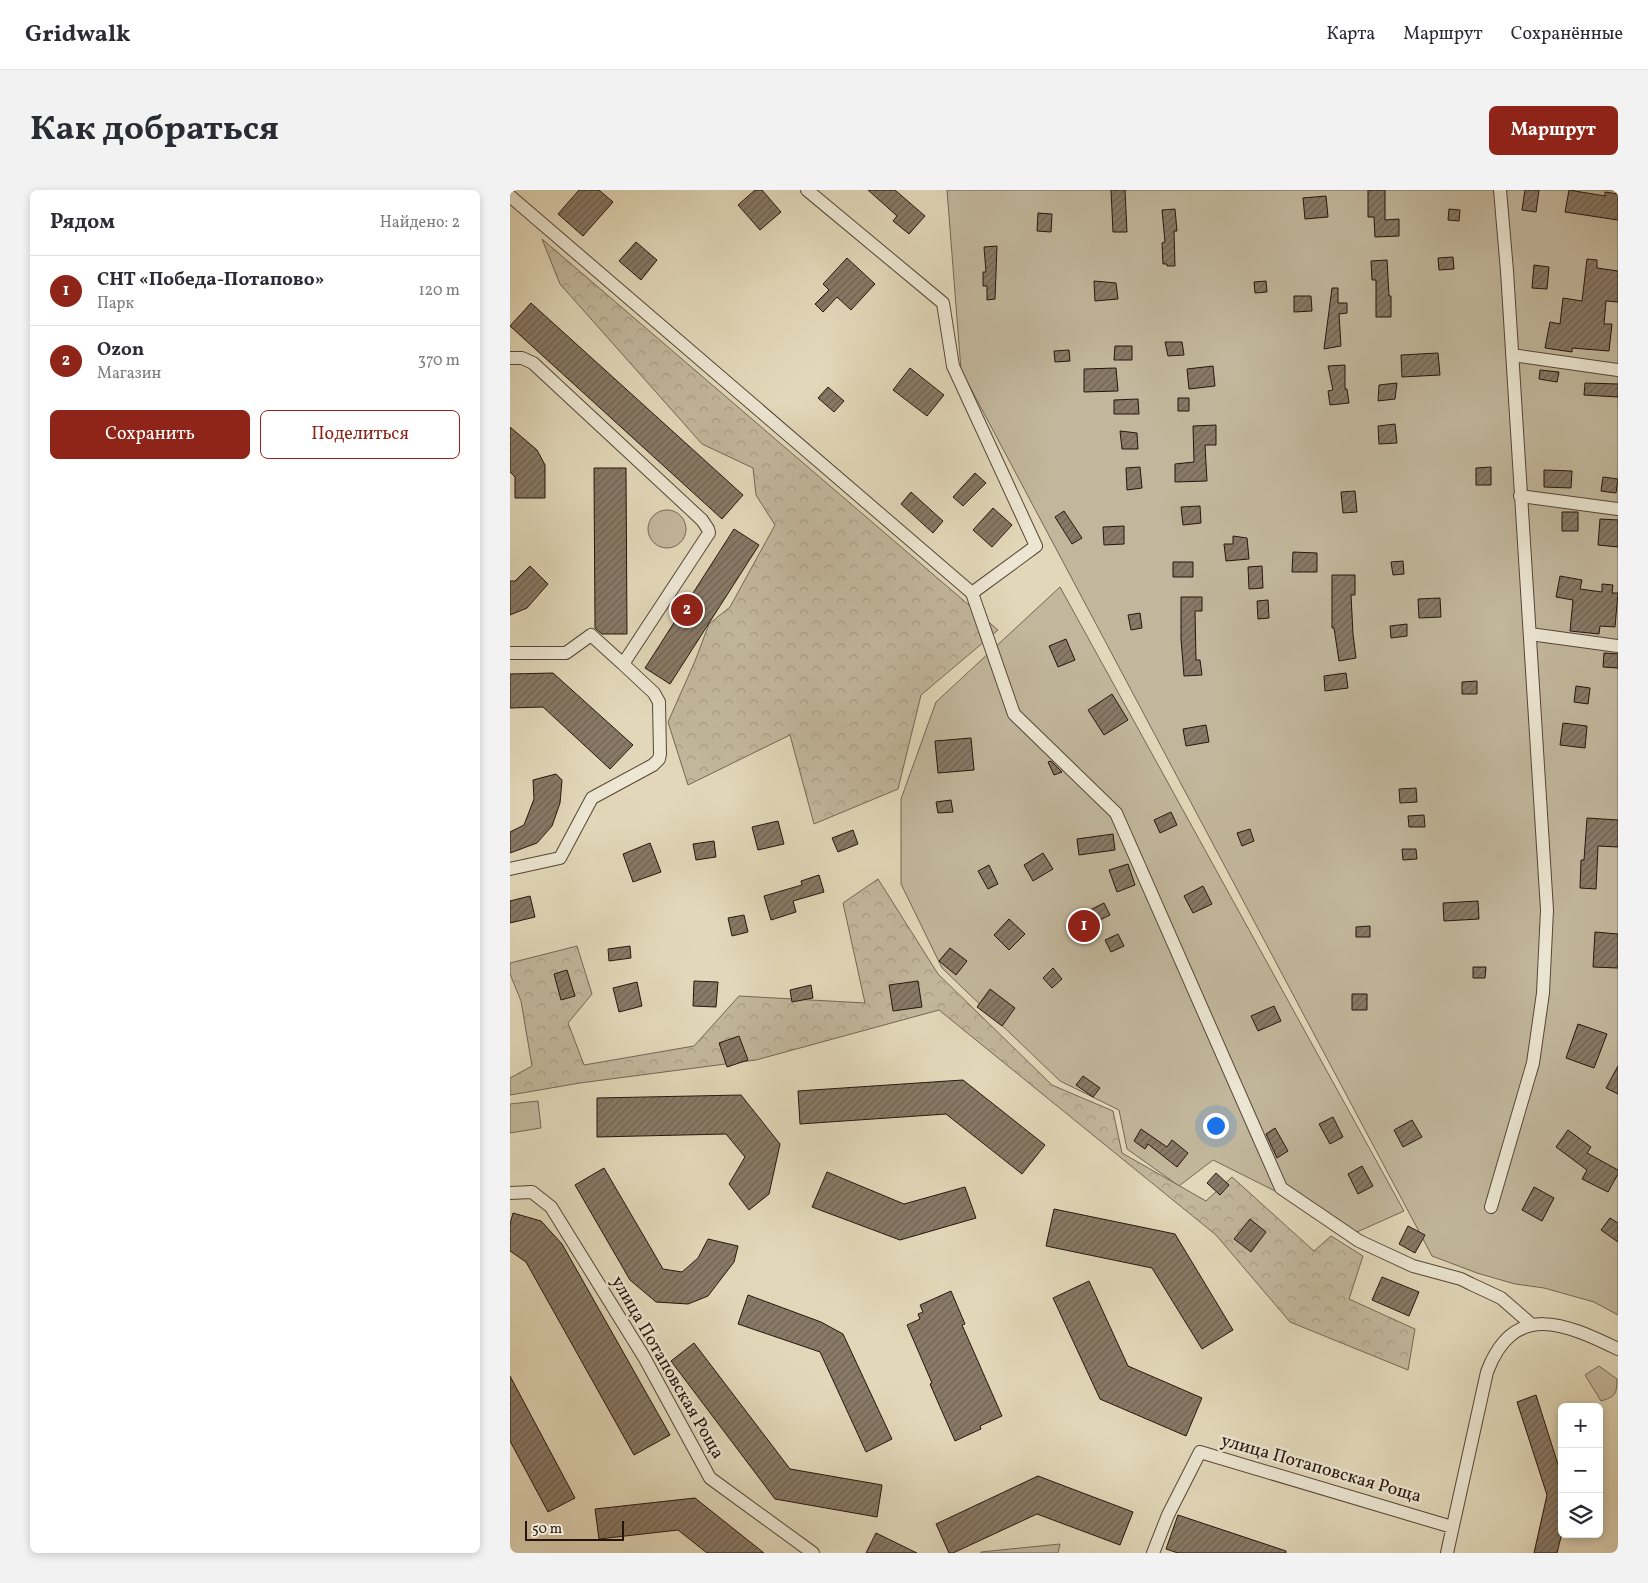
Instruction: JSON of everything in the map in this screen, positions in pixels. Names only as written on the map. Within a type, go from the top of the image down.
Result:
[{"type":"street","points":[[807,190],[943,303],[953,366],[1036,546],[972,593]]},
{"type":"street","points":[[1491,1206],[1533,1062],[1543,993],[1547,910],[1507,271],[1500,190]]},
{"type":"street","points":[[510,196],[972,593],[1014,714],[1116,814],[1281,1188],[1360,1241],[1413,1266],[1461,1279],[1501,1298],[1532,1325]]},
{"type":"street","points":[[1512,355],[1618,370]]},
{"type":"street","points":[[510,358],[522,358],[532,363],[702,520],[708,529],[709,534],[707,538],[624,664]]},
{"type":"street","points":[[1520,496],[1618,509]]},
{"type":"street","points":[[1530,634],[1618,646]]},
{"type":"street","points":[[510,653],[566,653],[591,635],[654,693],[659,702],[661,748],[659,759],[653,765],[592,798],[560,858],[510,869]]},
{"type":"street","name":"улица Потаповская Роща","points":[[510,1193],[532,1192],[551,1207],[644,1357],[710,1478],[813,1553]]},
{"type":"street","points":[[1447,1553],[1483,1385],[1490,1363],[1496,1352],[1508,1338],[1520,1330],[1532,1325],[1554,1324],[1591,1336],[1618,1348]]},
{"type":"street","name":"улица Потаповская Роща","points":[[1154,1553],[1168,1515],[1200,1452],[1452,1527]]},
{"type":"green space","points":[[947,190],[1618,190],[1618,1315],[1594,1302],[1544,1288],[1515,1284],[1477,1273],[1432,1256],[961,370]]},
{"type":"green space","points":[[542,239],[998,630],[921,695],[898,789],[814,824],[790,735],[688,785],[668,722],[709,624],[730,607],[775,525],[756,495],[753,468],[702,444],[560,284]]},
{"type":"green space","points":[[667,510],[681,515],[686,529],[681,543],[667,548],[653,543],[648,529],[653,515]]},
{"type":"green space","points":[[1060,587],[1404,1211],[1357,1232],[1213,1160],[1179,1186],[1127,1149],[1119,1110],[1060,1081],[942,968],[901,884],[901,799],[936,702]]},
{"type":"green space","points":[[878,879],[938,974],[1052,1085],[1113,1111],[1122,1153],[1206,1201],[1232,1177],[1314,1251],[1331,1236],[1363,1256],[1349,1299],[1415,1329],[1408,1370],[1290,1322],[1216,1235],[939,1010],[756,1060],[580,1083],[510,1095],[510,1078],[532,1066],[521,1001],[510,974],[510,963],[577,946],[592,994],[568,1023],[584,1065],[694,1046],[739,996],[865,1003],[843,903]]},
{"type":"green space","points":[[538,1101],[541,1128],[510,1133],[510,1104]]},
{"type":"green space","points":[[1599,1366],[1617,1379],[1614,1394],[1601,1401],[1585,1375]]},
{"type":"green space","points":[[1060,1544],[1058,1553],[981,1553],[981,1552]]},
{"type":"building","points":[[579,190],[599,190],[613,202],[583,236],[558,214]]},
{"type":"building","points":[[755,190],[762,190],[781,212],[760,230],[738,205]]},
{"type":"building","points":[[868,190],[895,190],[925,216],[909,234],[893,221],[897,216]]},
{"type":"building","points":[[1111,190],[1125,190],[1127,232],[1113,232]]},
{"type":"building","points":[[1368,190],[1385,190],[1385,220],[1399,219],[1399,236],[1375,237],[1374,217],[1368,217]]},
{"type":"building","points":[[1525,190],[1539,190],[1536,212],[1522,210]]},
{"type":"building","points":[[1569,190],[1605,196],[1605,192],[1618,194],[1618,220],[1565,212]]},
{"type":"building","points":[[1326,196],[1328,217],[1305,219],[1303,198]]},
{"type":"building","points":[[1175,209],[1177,231],[1174,231],[1175,266],[1167,266],[1167,264],[1163,264],[1162,243],[1165,242],[1162,210]]},
{"type":"building","points":[[1449,209],[1460,210],[1459,221],[1448,220]]},
{"type":"building","points":[[1038,213],[1052,214],[1051,232],[1037,231]]},
{"type":"building","points":[[636,242],[657,260],[641,280],[619,261]]},
{"type":"building","points":[[997,246],[995,299],[987,300],[987,286],[983,286],[983,272],[986,272],[984,247]]},
{"type":"building","points":[[1453,257],[1454,269],[1439,270],[1438,258]]},
{"type":"building","points":[[847,258],[875,284],[851,310],[837,297],[823,312],[815,304],[829,290],[823,284]]},
{"type":"building","points":[[1587,259],[1597,260],[1597,268],[1618,271],[1618,302],[1606,301],[1604,324],[1612,324],[1609,351],[1572,348],[1572,352],[1545,348],[1550,322],[1560,324],[1563,298],[1582,301]]},
{"type":"building","points":[[1387,260],[1391,317],[1376,317],[1376,280],[1372,280],[1371,261]]},
{"type":"building","points":[[1534,265],[1549,267],[1547,289],[1532,288]]},
{"type":"building","points":[[1094,281],[1116,283],[1118,299],[1095,301]]},
{"type":"building","points":[[1266,281],[1267,292],[1255,293],[1254,282]]},
{"type":"building","points":[[1332,288],[1338,288],[1338,303],[1347,303],[1347,313],[1339,314],[1341,346],[1324,349]]},
{"type":"building","points":[[1294,296],[1311,296],[1312,311],[1294,312]]},
{"type":"building","points":[[531,303],[743,495],[722,519],[510,326]]},
{"type":"building","points":[[1165,342],[1182,342],[1184,355],[1168,356]]},
{"type":"building","points":[[1115,346],[1132,346],[1132,360],[1114,360]]},
{"type":"building","points":[[1069,350],[1070,361],[1055,362],[1054,351]]},
{"type":"building","points":[[1438,353],[1440,375],[1402,377],[1401,355]]},
{"type":"building","points":[[1345,365],[1345,389],[1347,389],[1349,403],[1330,405],[1328,391],[1333,390],[1328,366]]},
{"type":"building","points":[[1213,366],[1215,386],[1189,389],[1187,369]]},
{"type":"building","points":[[910,368],[944,395],[927,416],[893,390]]},
{"type":"building","points":[[1116,368],[1118,391],[1084,392],[1084,369]]},
{"type":"building","points":[[1540,370],[1559,372],[1557,382],[1539,379]]},
{"type":"building","points":[[1397,383],[1395,399],[1378,401],[1379,385]]},
{"type":"building","points":[[1585,383],[1618,384],[1618,397],[1584,395]]},
{"type":"building","points":[[828,387],[844,401],[834,412],[818,398]]},
{"type":"building","points":[[1178,398],[1189,398],[1189,411],[1178,411]]},
{"type":"building","points":[[1138,399],[1139,414],[1114,414],[1114,400]]},
{"type":"building","points":[[1395,424],[1397,443],[1379,444],[1378,426]]},
{"type":"building","points":[[1216,425],[1216,445],[1205,445],[1207,481],[1175,482],[1175,464],[1194,462],[1193,426]]},
{"type":"building","points":[[510,427],[537,450],[545,465],[545,498],[515,498],[515,477],[510,472]]},
{"type":"building","points":[[1120,431],[1137,433],[1138,449],[1122,449]]},
{"type":"building","points":[[1140,467],[1142,488],[1127,490],[1126,468]]},
{"type":"building","points":[[1491,467],[1491,485],[1476,485],[1476,468]]},
{"type":"building","points":[[594,468],[626,468],[627,634],[602,634],[595,628]]},
{"type":"building","points":[[1544,470],[1572,471],[1571,488],[1544,487]]},
{"type":"building","points":[[975,473],[986,483],[963,506],[953,497]]},
{"type":"building","points":[[1603,477],[1618,479],[1616,493],[1601,491]]},
{"type":"building","points":[[1355,491],[1357,512],[1343,513],[1341,492]]},
{"type":"building","points":[[911,492],[943,521],[933,533],[901,504]]},
{"type":"building","points":[[1200,506],[1201,523],[1183,525],[1181,507]]},
{"type":"building","points":[[993,508],[1012,525],[992,547],[973,530]]},
{"type":"building","points":[[1064,511],[1082,538],[1072,544],[1055,517]]},
{"type":"building","points":[[1562,512],[1578,512],[1578,531],[1562,531]]},
{"type":"building","points":[[1600,519],[1618,520],[1618,547],[1598,545]]},
{"type":"building","points":[[1124,526],[1124,544],[1104,545],[1103,527]]},
{"type":"building","points":[[734,529],[759,545],[670,684],[645,668]]},
{"type":"building","points":[[1233,536],[1247,538],[1249,559],[1226,561],[1224,544],[1233,544]]},
{"type":"building","points":[[1293,552],[1317,553],[1317,572],[1292,572]]},
{"type":"building","points":[[1403,561],[1404,574],[1393,575],[1391,562]]},
{"type":"building","points":[[1173,562],[1193,562],[1193,577],[1173,577]]},
{"type":"building","points":[[530,566],[548,584],[527,608],[510,615],[510,581],[515,581]]},
{"type":"building","points":[[1262,566],[1263,588],[1249,589],[1248,567]]},
{"type":"building","points":[[1332,575],[1355,575],[1355,595],[1351,595],[1356,658],[1339,661],[1334,628],[1332,628]]},
{"type":"building","points":[[1560,576],[1582,580],[1580,589],[1602,592],[1602,584],[1613,585],[1612,593],[1618,593],[1615,627],[1600,626],[1599,634],[1570,631],[1573,600],[1556,597]]},
{"type":"building","points":[[1181,597],[1202,597],[1202,611],[1195,611],[1196,660],[1200,660],[1202,675],[1184,676],[1181,639]]},
{"type":"building","points":[[1440,598],[1441,617],[1419,618],[1418,599]]},
{"type":"building","points":[[1268,600],[1269,618],[1258,619],[1257,601]]},
{"type":"building","points":[[1140,613],[1142,628],[1131,630],[1128,615]]},
{"type":"building","points":[[1407,624],[1407,636],[1391,638],[1390,626]]},
{"type":"building","points":[[1066,639],[1075,660],[1058,667],[1049,646]]},
{"type":"building","points":[[1604,653],[1618,654],[1618,668],[1603,667]]},
{"type":"building","points":[[553,673],[633,745],[610,769],[543,707],[510,708],[510,674]]},
{"type":"building","points":[[1346,673],[1348,688],[1325,691],[1324,676]]},
{"type":"building","points":[[1477,681],[1477,694],[1462,694],[1462,682]]},
{"type":"building","points":[[1576,686],[1590,688],[1588,704],[1574,702]]},
{"type":"building","points":[[1112,694],[1128,720],[1104,735],[1088,710]]},
{"type":"building","points":[[1563,723],[1587,726],[1585,748],[1560,745]]},
{"type":"building","points":[[1206,725],[1209,742],[1186,746],[1183,729]]},
{"type":"building","points":[[971,738],[974,770],[938,773],[935,741]]},
{"type":"building","points":[[1051,761],[1062,772],[1054,775],[1048,762]]},
{"type":"building","points":[[556,774],[562,780],[560,803],[552,826],[537,843],[510,853],[510,832],[524,825],[534,799],[533,780]]},
{"type":"building","points":[[1416,788],[1417,802],[1400,803],[1399,789]]},
{"type":"building","points":[[951,800],[953,812],[938,813],[936,802]]},
{"type":"building","points":[[1171,812],[1177,825],[1160,833],[1154,820]]},
{"type":"building","points":[[1424,815],[1425,827],[1409,827],[1408,816]]},
{"type":"building","points":[[1587,818],[1618,820],[1618,847],[1598,846],[1596,889],[1580,888],[1581,860],[1584,860]]},
{"type":"building","points":[[778,821],[784,844],[758,850],[752,827]]},
{"type":"building","points":[[1250,829],[1254,841],[1242,846],[1237,833]]},
{"type":"building","points":[[853,830],[858,844],[838,852],[832,838]]},
{"type":"building","points":[[1113,834],[1115,850],[1079,855],[1077,839]]},
{"type":"building","points":[[714,841],[716,857],[696,860],[693,844]]},
{"type":"building","points":[[650,843],[661,872],[633,882],[623,854]]},
{"type":"building","points":[[1402,849],[1416,849],[1417,859],[1403,860]]},
{"type":"building","points":[[1043,853],[1053,869],[1033,881],[1024,865]]},
{"type":"building","points":[[1128,864],[1135,885],[1117,892],[1109,870]]},
{"type":"building","points":[[989,865],[998,884],[988,889],[978,871]]},
{"type":"building","points":[[819,875],[824,892],[793,901],[796,912],[771,920],[764,896],[802,885],[801,881]]},
{"type":"building","points":[[1203,886],[1212,904],[1193,913],[1184,896]]},
{"type":"building","points":[[530,896],[535,917],[510,923],[510,901]]},
{"type":"building","points":[[1478,901],[1479,919],[1444,921],[1443,903]]},
{"type":"building","points":[[1104,903],[1110,915],[1094,923],[1088,911]]},
{"type":"building","points":[[744,915],[748,932],[732,936],[728,918]]},
{"type":"building","points":[[1009,919],[1025,934],[1009,950],[994,935]]},
{"type":"building","points":[[1370,926],[1370,937],[1356,937],[1356,927]]},
{"type":"building","points":[[1595,932],[1618,934],[1618,968],[1593,967]]},
{"type":"building","points":[[1118,934],[1124,946],[1111,952],[1105,940]]},
{"type":"building","points":[[630,946],[631,958],[609,961],[608,949]]},
{"type":"building","points":[[950,948],[967,961],[956,975],[939,961]]},
{"type":"building","points":[[1473,967],[1486,967],[1485,978],[1473,978]]},
{"type":"building","points":[[1053,968],[1062,979],[1052,988],[1043,978]]},
{"type":"building","points":[[567,970],[575,996],[561,1000],[554,974]]},
{"type":"building","points":[[694,981],[718,982],[716,1007],[693,1006]]},
{"type":"building","points":[[918,981],[922,1007],[893,1011],[889,985]]},
{"type":"building","points":[[637,982],[642,1006],[619,1012],[613,988]]},
{"type":"building","points":[[811,985],[813,998],[792,1002],[790,990]]},
{"type":"building","points":[[990,989],[1015,1008],[1002,1026],[977,1007]]},
{"type":"building","points":[[1352,994],[1367,994],[1367,1010],[1352,1010]]},
{"type":"building","points":[[1274,1006],[1281,1021],[1258,1031],[1251,1016]]},
{"type":"building","points":[[1578,1024],[1607,1034],[1594,1068],[1566,1058]]},
{"type":"building","points":[[739,1036],[748,1060],[727,1067],[719,1043]]},
{"type":"building","points":[[1618,1066],[1618,1094],[1606,1088]]},
{"type":"building","points":[[1083,1076],[1100,1088],[1093,1097],[1076,1085]]},
{"type":"building","points":[[963,1080],[1045,1145],[1022,1174],[946,1114],[800,1124],[798,1091]]},
{"type":"building","points":[[741,1095],[780,1144],[769,1194],[749,1210],[729,1184],[745,1157],[726,1134],[597,1137],[597,1098]]},
{"type":"building","points":[[1333,1117],[1343,1137],[1330,1144],[1319,1124]]},
{"type":"building","points":[[1412,1120],[1422,1137],[1403,1147],[1394,1130]]},
{"type":"building","points":[[1275,1128],[1288,1151],[1277,1158],[1266,1134]]},
{"type":"building","points":[[1141,1129],[1167,1147],[1172,1140],[1188,1153],[1177,1167],[1148,1144],[1145,1149],[1134,1141]]},
{"type":"building","points":[[1568,1130],[1591,1147],[1587,1153],[1618,1170],[1618,1174],[1608,1192],[1582,1179],[1587,1170],[1556,1147]]},
{"type":"building","points":[[1362,1166],[1373,1186],[1358,1194],[1348,1174]]},
{"type":"building","points":[[604,1168],[663,1269],[682,1272],[698,1258],[708,1239],[738,1246],[734,1262],[708,1296],[688,1304],[656,1302],[630,1280],[575,1185]]},
{"type":"building","points":[[827,1172],[904,1204],[965,1187],[976,1218],[900,1240],[812,1207]]},
{"type":"building","points":[[1216,1173],[1229,1185],[1220,1195],[1207,1183]]},
{"type":"building","points":[[1534,1187],[1554,1198],[1542,1221],[1522,1210]]},
{"type":"building","points":[[1054,1209],[1175,1234],[1233,1330],[1202,1349],[1152,1268],[1046,1246]]},
{"type":"building","points":[[513,1213],[541,1221],[562,1244],[670,1435],[634,1455],[526,1262],[510,1251],[510,1224]]},
{"type":"building","points":[[1610,1218],[1618,1223],[1618,1242],[1601,1230]]},
{"type":"building","points":[[1250,1219],[1266,1232],[1251,1252],[1234,1239]]},
{"type":"building","points":[[1408,1226],[1425,1235],[1415,1253],[1399,1244]]},
{"type":"building","points":[[1382,1277],[1419,1292],[1409,1316],[1372,1300]]},
{"type":"building","points":[[1089,1281],[1128,1366],[1202,1398],[1186,1436],[1100,1399],[1053,1298]]},
{"type":"building","points":[[951,1291],[965,1324],[962,1325],[1002,1416],[980,1426],[981,1429],[955,1441],[907,1325],[920,1319],[918,1314],[923,1312],[920,1305]]},
{"type":"building","points":[[748,1295],[821,1322],[843,1334],[892,1439],[866,1452],[820,1352],[738,1324]]},
{"type":"building","points":[[694,1343],[790,1469],[882,1485],[877,1517],[775,1499],[671,1361]]},
{"type":"building","points":[[510,1376],[575,1498],[548,1512],[510,1441]]},
{"type":"building","points":[[1536,1395],[1558,1464],[1558,1538],[1561,1538],[1557,1553],[1534,1553],[1547,1495],[1517,1402]]},
{"type":"building","points":[[1038,1476],[1133,1512],[1120,1545],[1037,1514],[953,1553],[949,1553],[936,1524]]},
{"type":"building","points":[[695,1498],[764,1553],[707,1553],[678,1530],[599,1539],[595,1509]]},
{"type":"building","points":[[1178,1515],[1286,1551],[1286,1553],[1178,1553],[1166,1549]]},
{"type":"building","points":[[876,1533],[917,1553],[866,1553]]},
{"type":"place","name":"Ozon","points":[[687,610]]},
{"type":"place","name":"СНТ «Победа-Потапово»","points":[[1084,926]]}]
